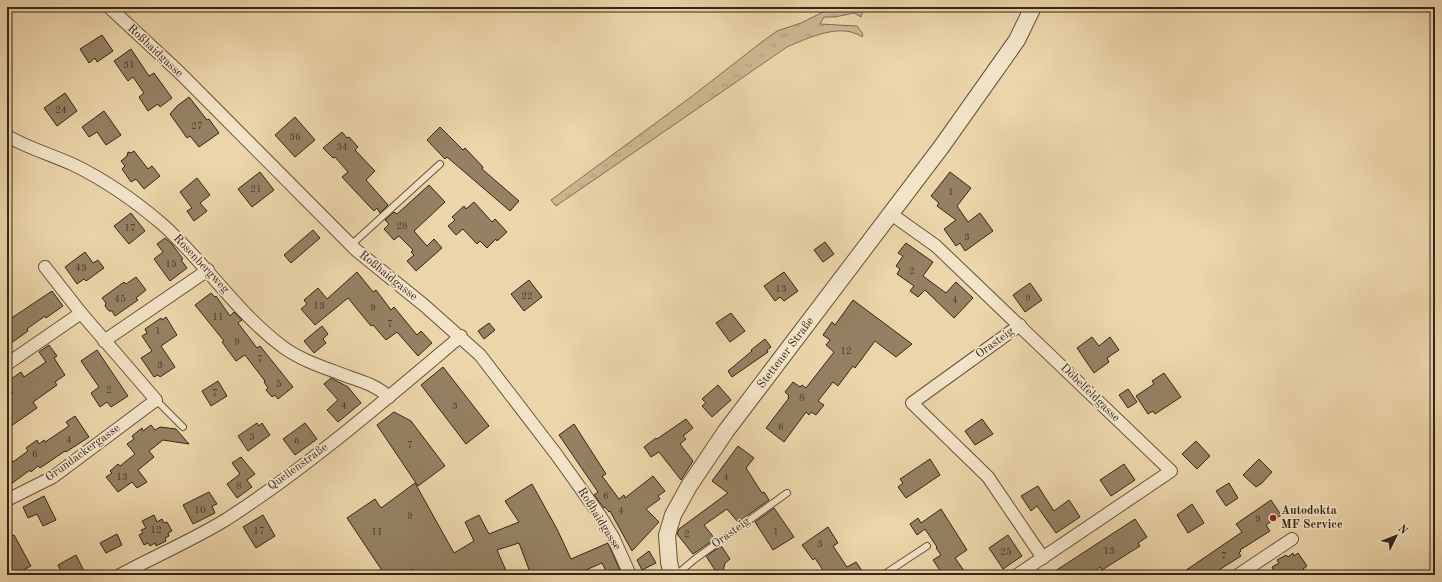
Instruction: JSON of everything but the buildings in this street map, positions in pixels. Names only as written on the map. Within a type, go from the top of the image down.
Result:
[{"type":"street","name":"Roßhaidgasse","points":[[109,7],[166,59],[351,245],[461,336],[480,355],[581,488],[613,537],[630,575]]},
{"type":"street","name":"Stettener Straße","points":[[672,575],[669,562],[667,535],[673,515],[689,486],[735,420],[942,146],[1016,40],[1033,7]]},
{"type":"street","name":"Rosenbergweg","points":[[7,136],[76,166],[118,191],[162,224],[195,256],[257,325],[290,352],[321,366],[376,387],[389,397]]},
{"type":"street","name":"Döbelfeldgasse","points":[[891,214],[936,246],[1171,471],[1017,575]]},
{"type":"street","points":[[45,267],[104,341],[156,400]]},
{"type":"street","points":[[104,341],[208,270]]},
{"type":"street","points":[[7,364],[81,313]]},
{"type":"street","name":"Orasteig","points":[[1020,325],[912,403],[988,477],[1043,558]]},
{"type":"street","name":"Quellenstraße","points":[[120,575],[195,537],[239,511],[316,455],[389,397],[461,336]]},
{"type":"street","name":"Grundackergasse","points":[[7,500],[53,477],[156,400]]},
{"type":"street","points":[[1238,575],[1292,539]]},
{"type":"lane","points":[[351,245],[440,164]]},
{"type":"lane","points":[[156,400],[182,427]]},
{"type":"lane","name":"Orasteig","points":[[676,575],[695,559],[787,493]]},
{"type":"lane","points":[[883,575],[927,546]]},
{"type":"green space","points":[[833,7],[864,7],[861,17],[854,13],[835,17],[824,17],[820,24],[857,26],[863,34],[862,37],[854,33],[835,31],[814,36],[787,47],[556,206],[551,200],[691,97],[777,31],[801,23]]},
{"type":"place","name":"Autodokta MF Service","points":[[1273,518]]}]
